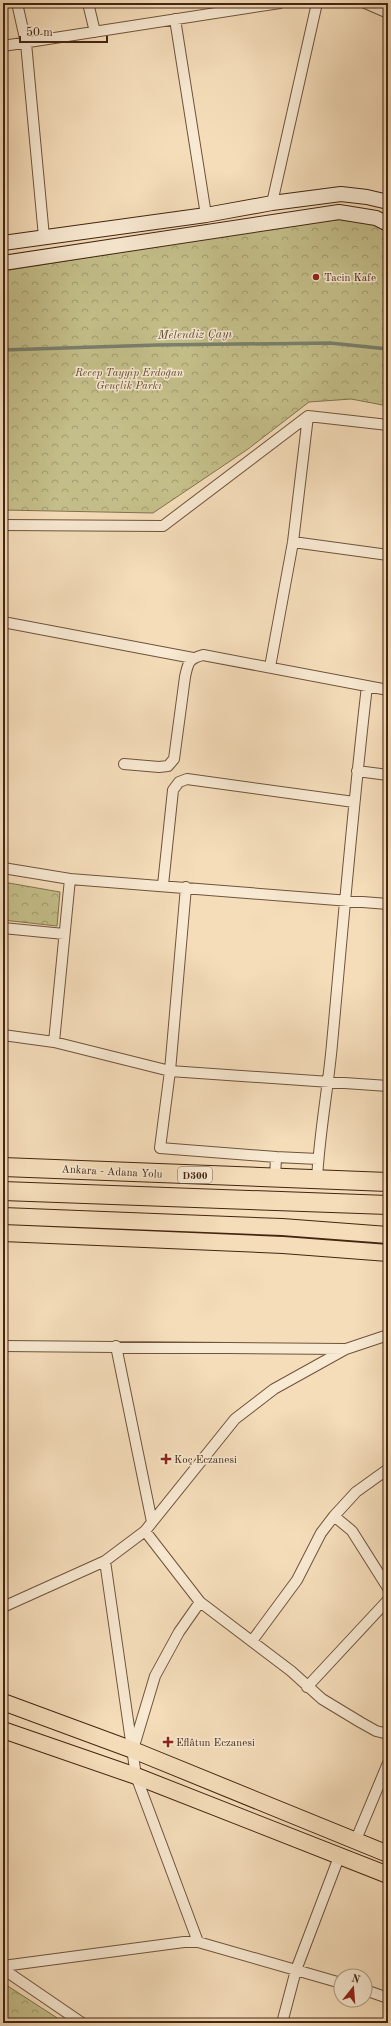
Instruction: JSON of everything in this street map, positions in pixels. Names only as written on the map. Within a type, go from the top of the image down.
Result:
[{"type":"highway","name":"Ankara - Adana Yolu","points":[[3,1167],[275,1179],[388,1182]]},
{"type":"highway","name":"D300","points":[[3,1191],[388,1205]]},
{"type":"main road","points":[[3,243],[206,215],[272,203],[341,194],[367,197],[388,202]]},
{"type":"main road","points":[[3,264],[339,212],[376,218],[388,224]]},
{"type":"main road","points":[[3,1216],[282,1227],[388,1235]]},
{"type":"main road","points":[[3,1233],[283,1245],[388,1253]]},
{"type":"main road","points":[[3,1702],[132,1750],[355,1842],[388,1854]]},
{"type":"main road","points":[[3,1730],[136,1776],[388,1875]]},
{"type":"street","points":[[17,3],[26,42],[44,237]]},
{"type":"street","points":[[88,3],[95,32]]},
{"type":"street","points":[[3,46],[280,3]]},
{"type":"street","points":[[272,203],[317,3]]},
{"type":"street","points":[[365,3],[388,13]]},
{"type":"street","points":[[176,19],[206,215]]},
{"type":"street","points":[[3,525],[163,526],[308,416],[388,425]]},
{"type":"street","points":[[270,667],[293,542],[308,416]]},
{"type":"street","points":[[293,542],[388,555]]},
{"type":"street","points":[[3,622],[193,658],[203,655],[388,690]]},
{"type":"street","points":[[124,764],[159,767],[168,766],[174,759],[185,677],[188,665],[193,658]]},
{"type":"street","points":[[317,1180],[318,1159],[329,1082],[354,802],[367,686]]},
{"type":"street","points":[[357,771],[388,775]]},
{"type":"street","points":[[163,885],[173,790],[179,782],[187,779],[354,802]]},
{"type":"street","points":[[3,868],[70,879],[163,885],[388,904]]},
{"type":"street","points":[[54,1042],[70,879]]},
{"type":"street","points":[[186,887],[170,1071],[160,1148],[318,1159]]},
{"type":"street","points":[[3,928],[64,934]]},
{"type":"street","points":[[3,1035],[54,1042],[170,1071],[388,1086]]},
{"type":"street","points":[[275,1179],[276,1157]]},
{"type":"street","points":[[3,1607],[105,1561],[145,1531],[235,1419],[274,1389],[346,1349],[388,1335]]},
{"type":"street","points":[[3,1346],[346,1349]]},
{"type":"street","points":[[116,1346],[152,1522]]},
{"type":"street","points":[[252,1641],[297,1580],[317,1539],[334,1516],[356,1492],[388,1469]]},
{"type":"street","points":[[334,1516],[352,1530],[388,1588]]},
{"type":"street","points":[[145,1531],[200,1602],[291,1670],[307,1687],[322,1699],[376,1731],[388,1734]]},
{"type":"street","points":[[105,1561],[136,1776],[198,1942]]},
{"type":"street","points":[[307,1687],[388,1600]]},
{"type":"street","points":[[132,1750],[155,1676],[178,1632],[200,1602]]},
{"type":"street","points":[[355,1842],[388,1764]]},
{"type":"street","points":[[282,2023],[296,1970],[339,1857]]},
{"type":"street","points":[[3,1966],[184,1942],[198,1942],[333,1981]]},
{"type":"street","points":[[3,1969],[82,2023]]},
{"type":"street","points":[[373,1993],[388,1998]]},
{"type":"green space","name":"Recep Tayyip Erdoğan Gençlik Parkı","points":[[354,218],[378,224],[388,230],[388,406],[351,399],[309,402],[248,449],[153,513],[3,510],[3,271],[291,225]]},
{"type":"green space","points":[[3,882],[60,892],[57,926],[3,920]]},
{"type":"green space","points":[[3,1983],[65,2023],[3,2023]]},
{"type":"waterway","name":"Melendiz Çayı","points":[[3,350],[157,345],[330,343],[388,349]]},
{"type":"place","name":"Tacin Kafe","points":[[316,277]]},
{"type":"place","name":"Koç Eczanesi","points":[[166,1459]]},
{"type":"place","name":"Eflâtun Eczanesi","points":[[168,1742]]}]
